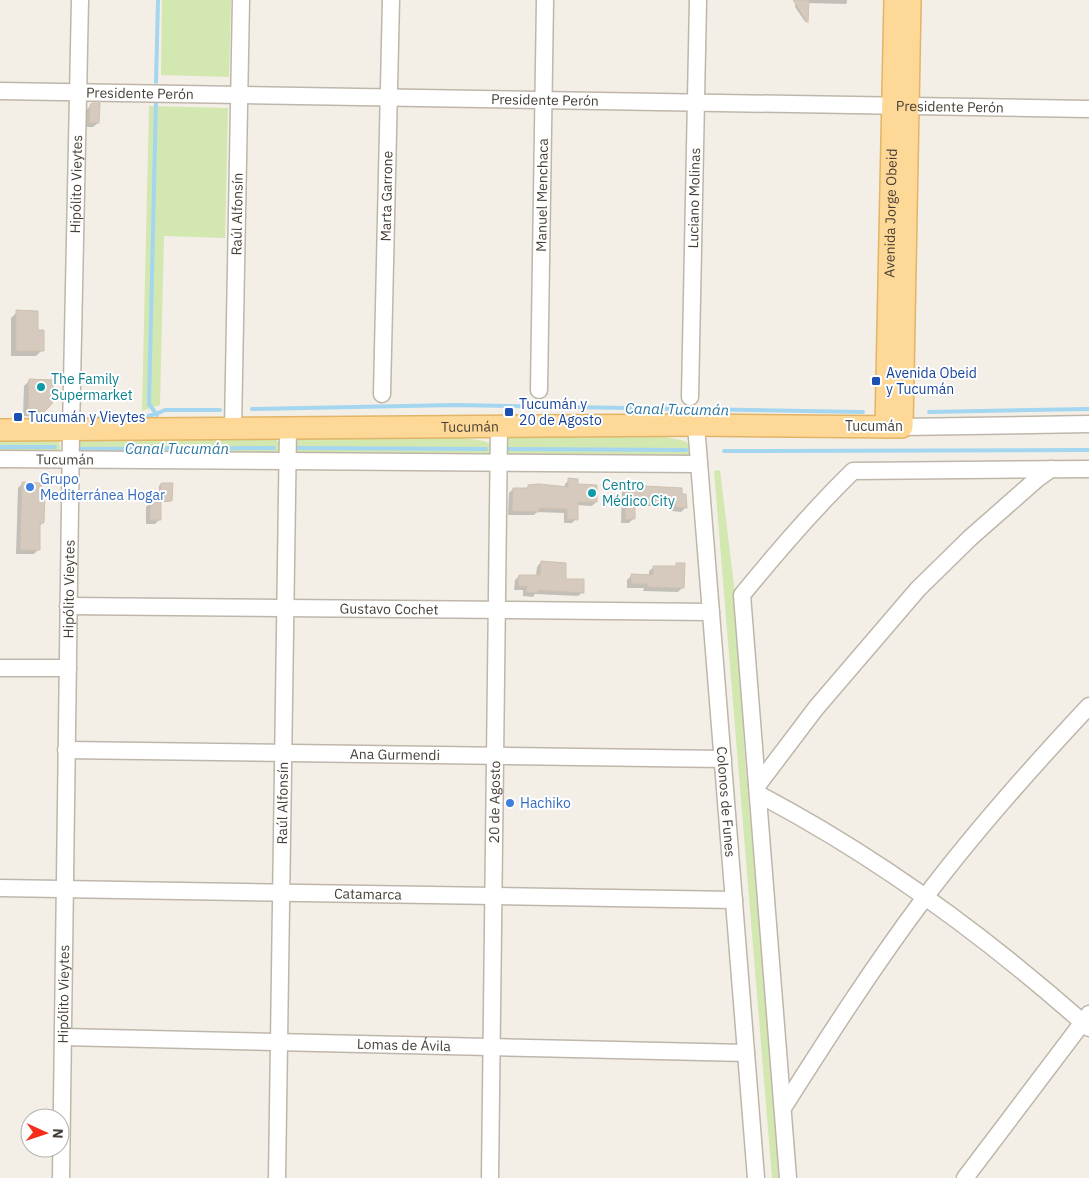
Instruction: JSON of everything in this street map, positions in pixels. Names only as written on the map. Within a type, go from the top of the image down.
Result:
[{"type":"main road","name":"Avenida Jorge Obeid","points":[[895,0],[901,106]]},
{"type":"main road","name":"Avenida Jorge Obeid","points":[[894,427],[901,106],[910,0]]},
{"type":"main road","name":"Tucumán","points":[[0,430],[71,431],[696,425],[894,427]]},
{"type":"street","name":"Hipólito Vieytes","points":[[61,1178],[70,458],[80,0]]},
{"type":"street","name":"Raúl Alfonsín","points":[[232,428],[241,0]]},
{"type":"street","name":"Marta Garrone","points":[[382,394],[391,0]]},
{"type":"street","name":"Manuel Menchaca","points":[[540,390],[545,0]]},
{"type":"street","name":"Luciano Molinas","points":[[690,396],[698,0]]},
{"type":"street","name":"Presidente Perón","points":[[0,91],[1089,109]]},
{"type":"street","name":"Tucumán","points":[[894,427],[1089,424]]},
{"type":"street","name":"Colonos de Funes","points":[[696,425],[756,1178]]},
{"type":"street","name":"20 de Agosto","points":[[490,1178],[499,427]]},
{"type":"street","name":"Raúl Alfonsín","points":[[277,1178],[288,428]]},
{"type":"street","name":"Tucumán","points":[[0,459],[700,464]]},
{"type":"street","points":[[758,790],[816,708],[918,589],[970,538],[1051,469]]},
{"type":"street","points":[[788,1178],[742,595],[778,550],[853,472],[1089,469]]},
{"type":"street","name":"Gustavo Cochet","points":[[68,606],[711,612]]},
{"type":"street","points":[[0,668],[68,668]]},
{"type":"street","points":[[783,1108],[871,972],[924,897],[1027,771],[1089,706]]},
{"type":"street","name":"Ana Gurmendi","points":[[66,750],[723,759]]},
{"type":"street","points":[[758,790],[839,839],[924,897],[1087,1021],[965,1178]]},
{"type":"street","name":"Catamarca","points":[[0,888],[734,900]]},
{"type":"street","name":"Lomas de Ávila","points":[[62,1037],[746,1053]]},
{"type":"green space","points":[[162,0],[231,0],[229,77],[161,75]]},
{"type":"green space","points":[[149,106],[228,108],[225,238],[164,236],[160,405],[142,411]]},
{"type":"green space","points":[[514,433],[651,434],[685,441],[690,446],[692,452],[689,456],[681,459],[553,455],[512,457],[505,453],[507,438]]},
{"type":"green space","points":[[451,436],[489,443],[490,455],[293,455],[294,438]]},
{"type":"green space","points":[[273,437],[279,443],[279,450],[272,456],[77,454],[77,439]]},
{"type":"green space","points":[[0,438],[54,438],[60,444],[60,451],[0,454]]},
{"type":"green space","points":[[720,470],[737,610],[744,745],[780,1178],[772,1178],[714,471]]},
{"type":"building","points":[[793,0],[809,0],[808,23]]},
{"type":"building","points":[[92,103],[100,103],[99,123],[89,123],[90,105]]},
{"type":"building","points":[[16,310],[38,311],[38,330],[44,330],[44,351],[16,351]]},
{"type":"building","points":[[29,379],[54,380],[52,404],[44,412],[28,411]]},
{"type":"building","points":[[568,478],[578,479],[578,484],[597,485],[597,502],[578,502],[578,520],[567,519],[567,509],[539,508],[539,512],[512,511],[513,488],[528,488],[528,485],[539,484],[568,487]]},
{"type":"building","points":[[22,482],[42,483],[41,494],[45,494],[44,523],[40,523],[40,550],[20,550]]},
{"type":"building","points":[[161,483],[173,483],[172,501],[160,501]]},
{"type":"building","points":[[626,485],[682,488],[682,494],[686,494],[687,508],[676,507],[676,502],[635,502],[635,519],[625,519]]},
{"type":"building","points":[[150,501],[161,501],[161,520],[150,520]]},
{"type":"building","points":[[541,561],[566,563],[566,579],[584,579],[584,593],[538,590],[538,593],[526,592],[527,586],[518,586],[519,575],[540,575]]},
{"type":"building","points":[[676,563],[685,563],[684,588],[647,587],[648,584],[631,584],[631,574],[653,575],[653,566],[676,566]]},
{"type":"waterway","points":[[156,82],[158,0]]},
{"type":"waterway","points":[[156,100],[149,404],[157,415]]},
{"type":"waterway","name":"Canal Tucumán","points":[[252,409],[455,405],[863,412]]},
{"type":"waterway","name":"Canal Tucumán","points":[[929,412],[1089,409]]},
{"type":"waterway","name":"Canal Tucumán","points":[[90,418],[138,418],[165,410],[220,410]]},
{"type":"waterway","name":"Canal Tucumán","points":[[0,447],[55,447]]},
{"type":"waterway","name":"Canal Tucumán","points":[[79,449],[274,448]]},
{"type":"waterway","name":"Canal Tucumán","points":[[297,448],[486,449]]},
{"type":"waterway","name":"Canal Tucumán","points":[[508,449],[686,450]]},
{"type":"waterway","name":"Canal Tucumán","points":[[724,451],[1089,450]]},
{"type":"place","name":"Avenida Obeid y Tucumán","points":[[876,381]]},
{"type":"place","name":"The Family Supermarket","points":[[41,387]]},
{"type":"place","name":"Tucumán y 20 de Agosto","points":[[509,412]]},
{"type":"place","name":"Tucumán y Vieytes","points":[[18,417]]},
{"type":"place","name":"Grupo Mediterránea Hogar","points":[[30,487]]},
{"type":"place","name":"Centro Médico City","points":[[592,493]]},
{"type":"place","name":"Hachiko","points":[[510,803]]}]
